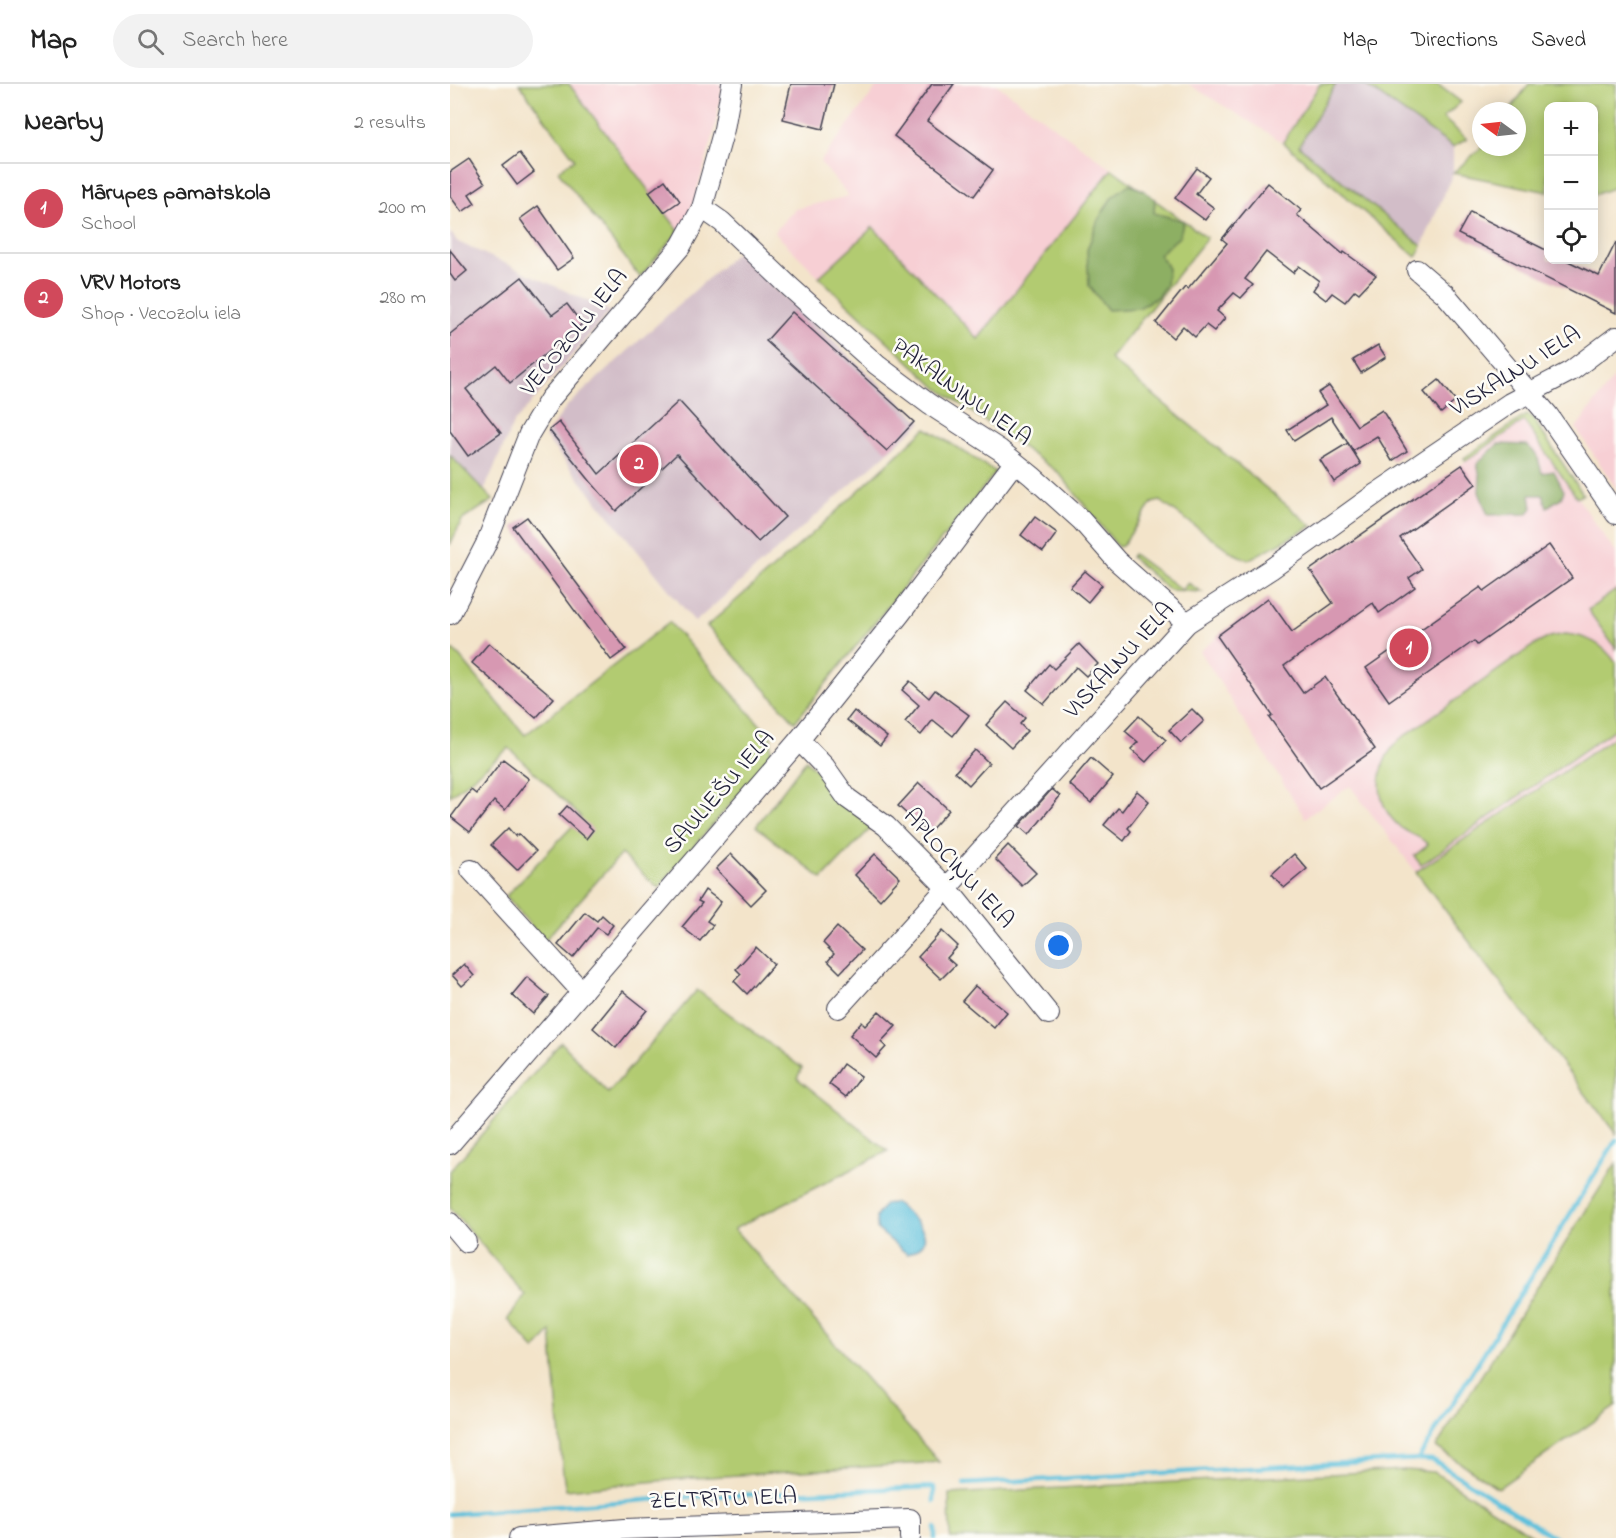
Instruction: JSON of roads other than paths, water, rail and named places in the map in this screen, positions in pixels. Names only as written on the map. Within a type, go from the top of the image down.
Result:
[{"type":"street","name":"VECOZOLU IELA","points":[[450,614],[486,544],[529,434],[550,399],[681,246],[702,208],[724,129],[732,84]]},
{"type":"street","name":"PAKALNIŅU IELA","points":[[702,208],[722,222],[877,365],[929,404],[1000,450],[1081,520],[1118,561],[1187,623]]},
{"type":"street","points":[[1417,270],[1445,294],[1548,415],[1616,514]]},
{"type":"street","name":"VISKALNU IELA","points":[[838,1008],[1187,623],[1271,569],[1377,493],[1501,410],[1570,371],[1616,337]]},
{"type":"street","name":"SAULIEŠU IELA","points":[[450,1144],[799,740],[900,614],[1014,463]]},
{"type":"street","name":"APLOCIŅU IELA","points":[[799,740],[825,767],[847,798],[886,826],[947,888],[1049,1014]]},
{"type":"street","points":[[471,870],[582,992]]},
{"type":"street","points":[[450,1223],[466,1242]]},
{"type":"street","name":"ZELTRĪTU IELA","points":[[519,1538],[910,1519],[910,1538]]},
{"type":"water","points":[[896,1203],[917,1222],[924,1236],[924,1242],[907,1254],[877,1229],[876,1217],[885,1204]]},
{"type":"waterway","points":[[1418,1459],[1616,1140]]},
{"type":"waterway","points":[[964,1484],[1433,1460],[1555,1538]]},
{"type":"waterway","points":[[450,1514],[688,1497],[934,1487],[934,1501]]},
{"type":"waterway","points":[[935,1528],[935,1538]]},
{"type":"place","name":"VRV Motors","points":[[639,464]]},
{"type":"place","name":"Mārupes pamatskola","points":[[1409,648]]}]
